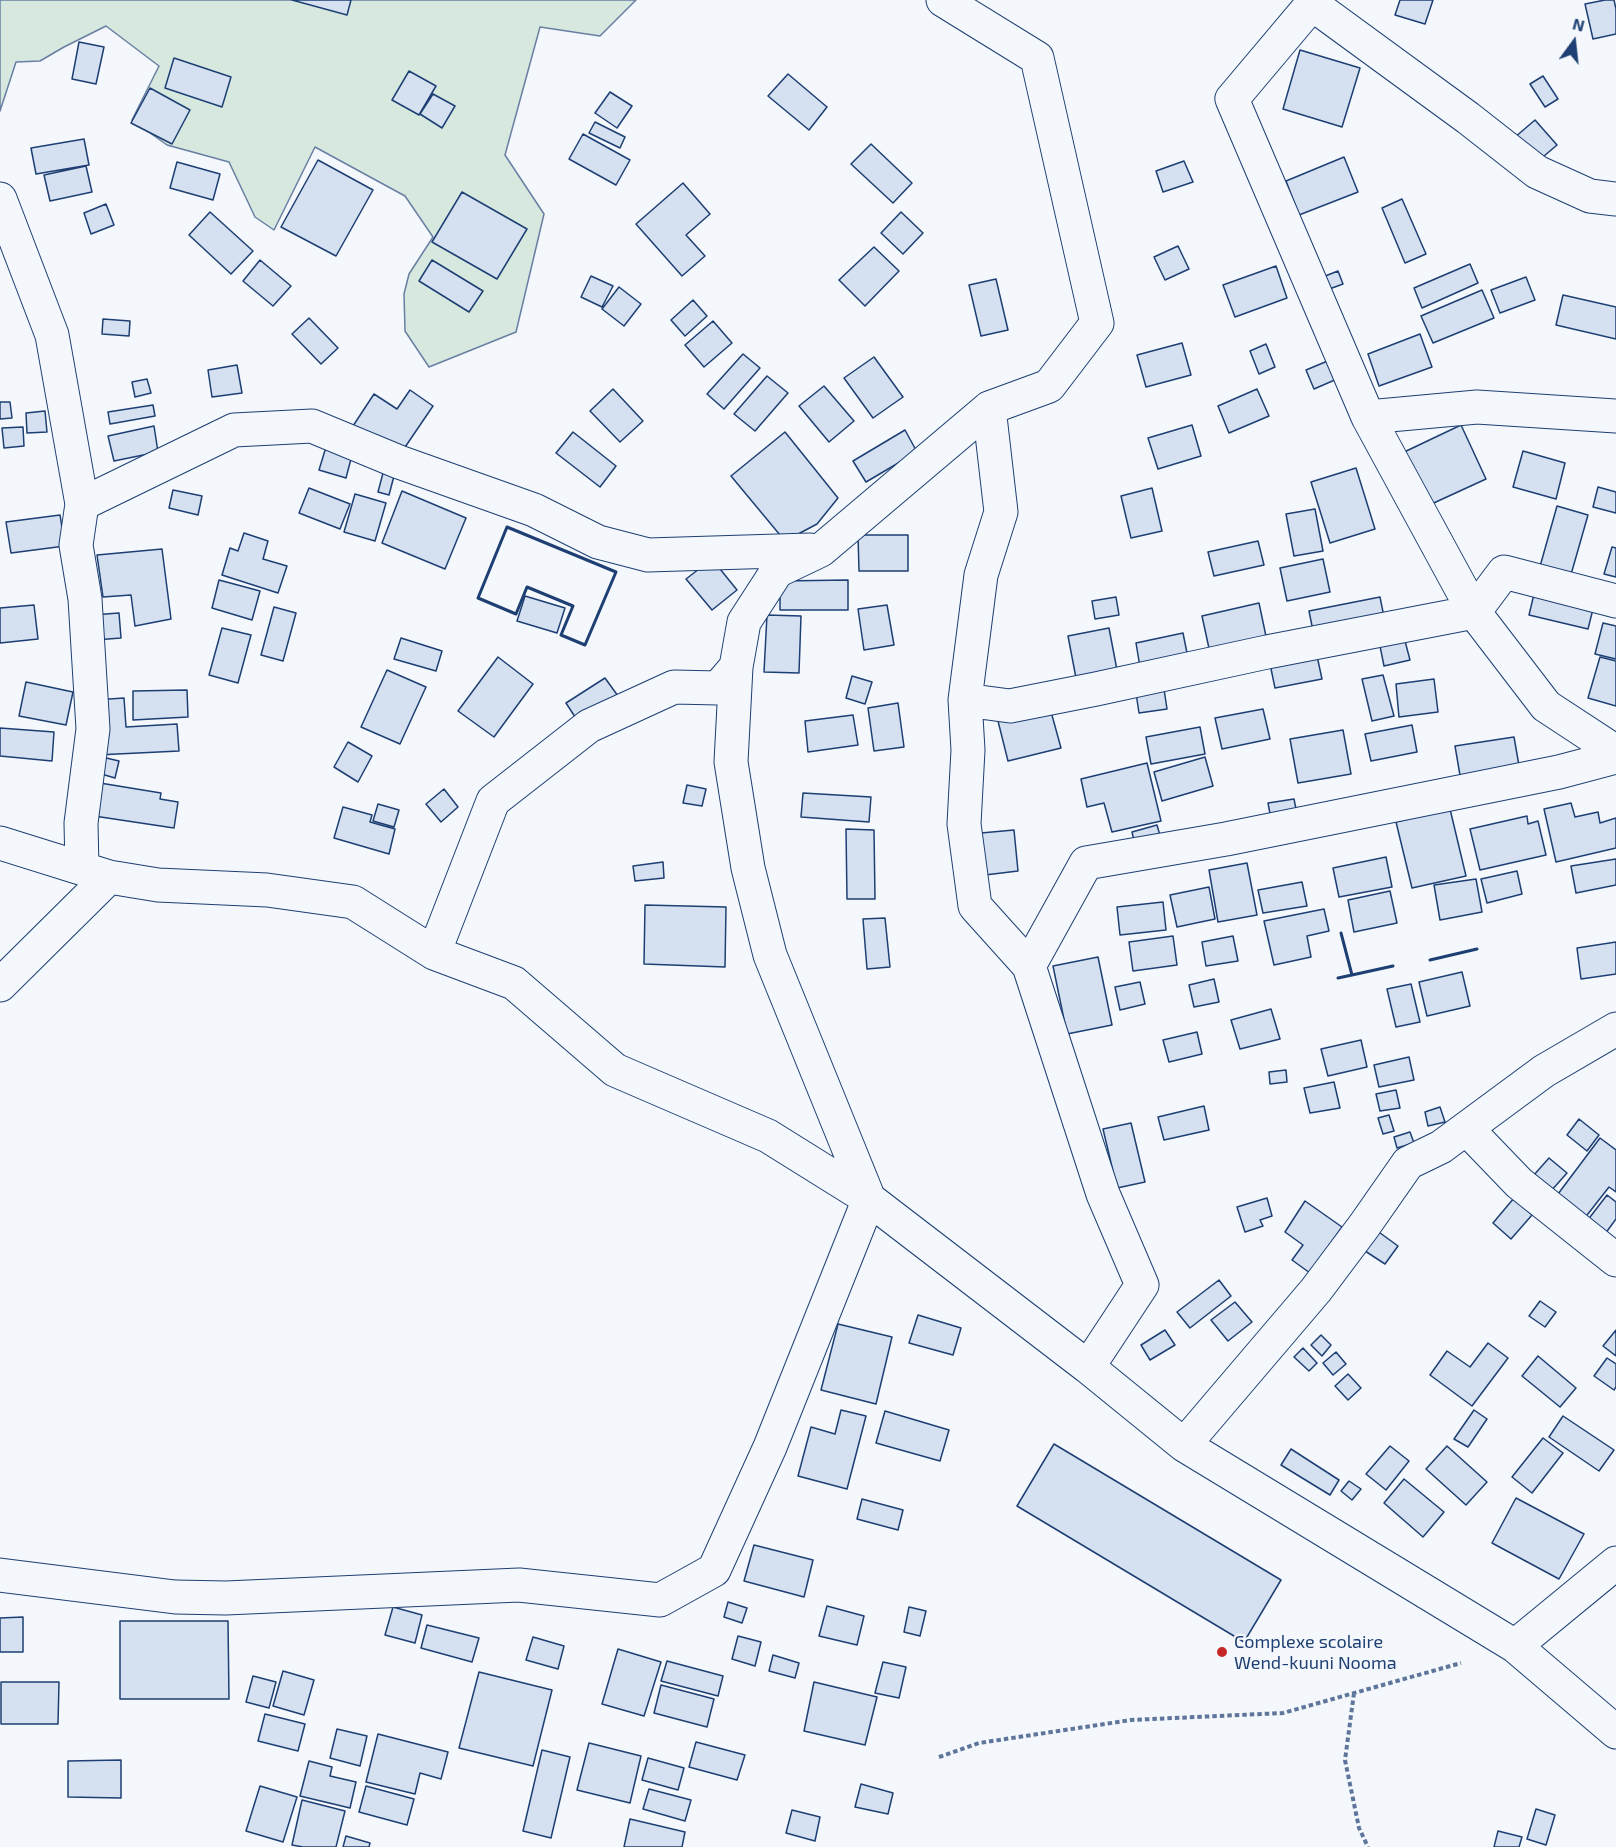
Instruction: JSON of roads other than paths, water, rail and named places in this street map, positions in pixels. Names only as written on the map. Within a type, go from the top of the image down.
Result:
[{"type":"street","points":[[0,1575],[175,1597],[226,1598],[519,1585],[660,1600],[714,1570],[770,1447],[869,1199],[770,955],[748,868],[731,762],[736,667],[744,622],[777,571],[821,550],[989,408],[1049,386],[1097,323],[1037,58],[943,0]]},
{"type":"street","points":[[1616,199],[1590,196],[1537,172],[1312,2],[1232,99],[1368,417],[1473,612],[1546,706],[1616,752]]},
{"type":"street","points":[[0,199],[52,335],[82,504],[76,545],[85,599],[93,729],[81,823],[95,872]]},
{"type":"street","points":[[1368,417],[1477,407],[1616,416]]},
{"type":"street","points":[[989,408],[1001,512],[981,575],[965,700],[968,750],[964,824],[975,906],[1029,966],[1103,1194],[1142,1285],[1088,1367]]},
{"type":"street","points":[[82,504],[234,430],[312,426],[399,462],[534,510],[598,542],[648,555],[821,550]]},
{"type":"street","points":[[965,700],[1010,706],[1473,612],[1504,572],[1616,601]]},
{"type":"street","points":[[434,953],[493,801],[589,726],[674,687],[718,688],[736,667]]},
{"type":"street","points":[[1029,966],[1086,863],[1249,834],[1548,774],[1616,757]]},
{"type":"street","points":[[0,843],[95,872],[158,885],[267,890],[353,902],[434,953],[514,983],[615,1070],[768,1136],[869,1199],[1088,1367],[1184,1445],[1515,1646],[1616,1732]]},
{"type":"street","points":[[0,985],[95,872]]},
{"type":"street","points":[[1184,1445],[1316,1290],[1408,1163],[1467,1129],[1544,1071],[1616,1029]]},
{"type":"street","points":[[1467,1129],[1519,1183],[1616,1260]]},
{"type":"street","points":[[1515,1646],[1616,1563]]},
{"type":"place","name":"Complexe scolaire Wend-kuuni Nooma","points":[[1222,1652]]}]
